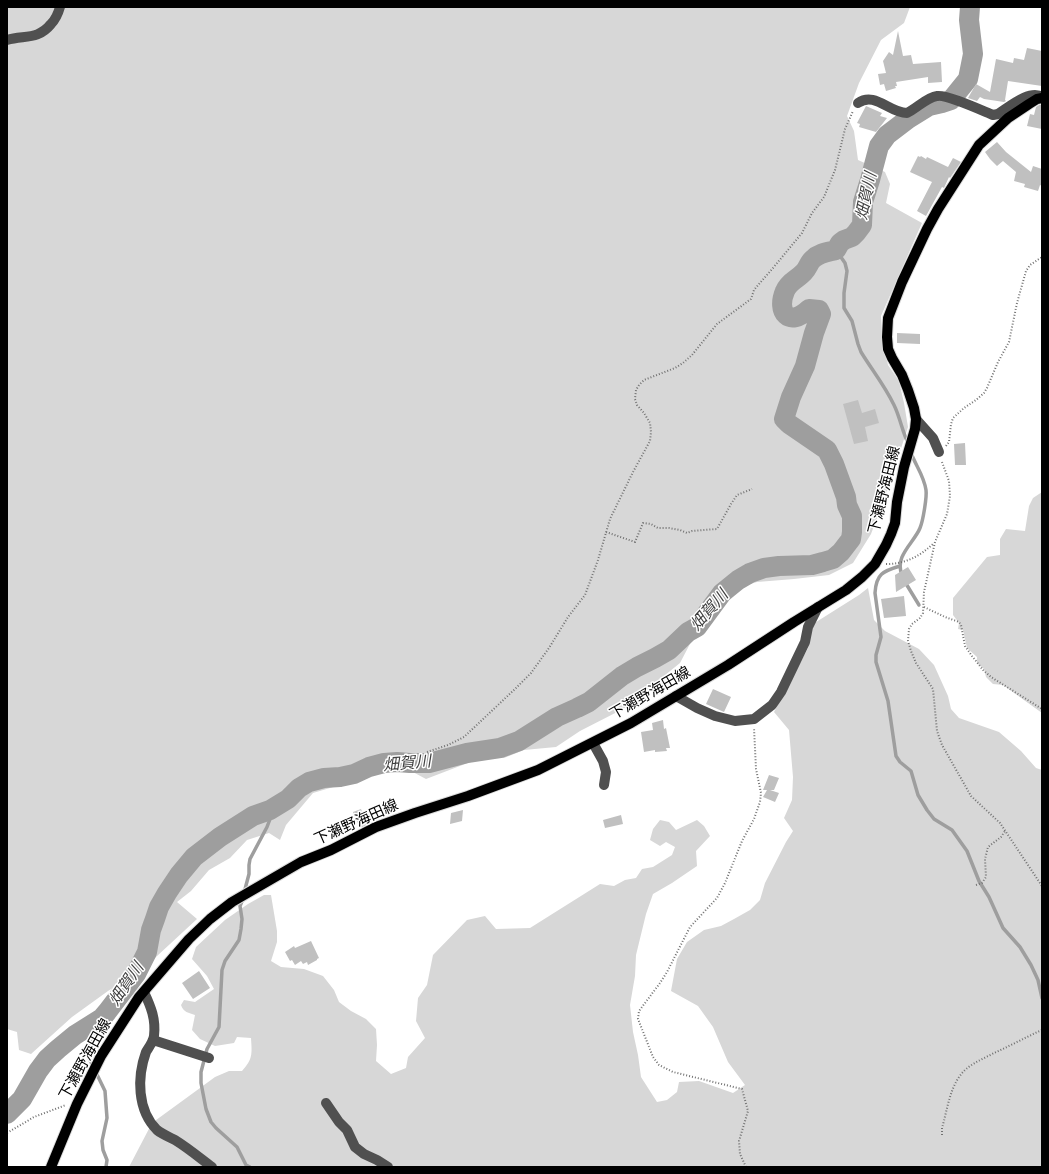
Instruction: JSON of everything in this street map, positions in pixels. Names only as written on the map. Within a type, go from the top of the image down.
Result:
[{"type":"main road","name":"下瀬野海田線","points":[[51,1167],[77,1104],[101,1056],[139,997],[189,939],[210,919],[232,902],[301,862],[331,850],[376,827],[468,796],[538,770],[593,743],[631,723],[728,665],[846,590],[875,564],[891,534],[895,523],[897,502],[904,467],[912,442],[916,419],[914,408],[902,375],[888,349],[888,318],[892,306],[911,261],[927,229],[979,145],[1008,118],[1042,97]]},
{"type":"street","points":[[7,40],[35,36],[44,33],[58,15],[60,7]]},
{"type":"street","points":[[858,103],[863,99],[872,99],[897,111],[907,113],[931,98],[942,96],[994,115],[1028,96],[1038,94],[1042,97]]},
{"type":"street","points":[[916,419],[932,438],[939,452]]},
{"type":"street","points":[[676,696],[715,716],[735,721],[754,719],[772,704],[781,692],[805,642],[808,627],[818,607]]},
{"type":"street","points":[[593,743],[603,761],[606,772],[604,785]]},
{"type":"street","points":[[144,992],[152,1008],[154,1023],[153,1040],[142,1068],[140,1087],[147,1118],[158,1131],[176,1141],[212,1167]]},
{"type":"street","points":[[153,1040],[208,1058]]},
{"type":"street","points":[[326,1103],[339,1122],[347,1130],[356,1147],[364,1154],[388,1167]]},
{"type":"path","points":[[427,752],[448,745],[464,736],[516,689],[531,673],[550,648],[568,617],[585,595],[598,560],[610,519],[626,485],[650,441],[651,432],[648,418],[637,405],[635,399],[636,390],[644,380],[675,368],[683,363],[692,355],[716,324],[751,299],[754,290],[802,233],[812,213],[824,197],[835,170],[845,129],[858,103]]},
{"type":"path","points":[[1042,256],[1030,265],[1026,271],[1017,303],[1009,342],[998,362],[987,388],[984,393],[953,418],[949,442],[939,452],[949,481],[950,496],[947,514],[935,542],[924,592],[923,613],[920,618],[908,629],[908,641],[911,651],[916,663],[933,689],[937,731],[942,745],[971,796],[1000,823],[1042,886]]},
{"type":"path","points":[[606,532],[635,542],[643,523],[651,524],[658,528],[680,530],[687,533],[692,531],[717,529],[731,504],[738,495],[752,488]]},
{"type":"path","points":[[875,564],[899,563],[914,559],[935,542]]},
{"type":"path","points":[[924,607],[959,622],[961,625],[965,646],[983,670],[991,677],[1042,709]]},
{"type":"path","points":[[746,1167],[740,1154],[739,1141],[748,1110],[742,1089],[672,1072],[659,1065],[652,1057],[638,1019],[639,1011],[668,972],[690,927],[700,918],[720,893],[742,841],[754,819],[760,802],[761,793],[756,769],[754,719]]},
{"type":"path","points":[[976,885],[982,883],[986,877],[985,859],[988,847],[1001,838],[1005,831]]},
{"type":"path","points":[[942,1135],[942,1128],[959,1076],[978,1061],[1042,1030]]},
{"type":"path","points":[[7,1133],[34,1117],[63,1106],[77,1104]]},
{"type":"shaded area","points":[[7,7],[910,7],[904,23],[881,40],[859,83],[847,116],[854,131],[858,160],[885,172],[890,184],[886,203],[922,223],[881,316],[882,339],[888,365],[899,381],[908,427],[871,534],[853,563],[829,575],[757,582],[731,590],[707,623],[692,640],[680,663],[623,709],[580,731],[556,747],[524,750],[504,758],[486,756],[426,779],[411,771],[395,768],[366,772],[340,785],[313,793],[286,825],[280,840],[269,833],[247,840],[230,858],[209,870],[191,891],[177,902],[197,919],[143,969],[108,991],[72,1017],[31,1054],[19,1050],[17,1032],[7,1029]]},
{"type":"shaded area","points":[[1042,492],[1042,713],[1003,685],[993,684],[986,677],[984,669],[977,663],[977,657],[967,648],[963,630],[958,629],[959,623],[953,615],[953,598],[987,557],[1000,555],[1000,539],[1006,529],[1025,531],[1029,506],[1033,498]]},
{"type":"shaded area","points":[[868,588],[874,620],[885,631],[919,649],[934,665],[948,696],[951,709],[959,718],[999,732],[1021,751],[1036,768],[1042,770],[1042,1167],[129,1167],[152,1123],[215,1077],[229,1071],[242,1071],[250,1060],[251,1038],[237,1037],[234,1043],[215,1046],[200,1039],[192,1030],[195,1015],[185,1011],[181,1005],[184,1000],[195,1002],[214,989],[207,976],[192,959],[196,947],[225,920],[248,904],[264,895],[271,895],[277,931],[277,942],[271,961],[281,967],[304,969],[323,976],[334,990],[339,1002],[351,1011],[366,1019],[376,1029],[376,1061],[391,1074],[406,1068],[408,1057],[425,1038],[416,1021],[418,998],[427,985],[433,955],[467,920],[485,916],[496,929],[530,928],[600,884],[614,886],[625,880],[636,878],[642,869],[653,867],[672,855],[675,847],[666,842],[660,846],[650,840],[653,829],[660,820],[669,822],[676,830],[697,820],[704,826],[710,836],[696,851],[697,866],[653,894],[646,914],[636,955],[635,976],[630,1005],[641,1077],[657,1102],[667,1100],[677,1092],[679,1082],[699,1081],[733,1093],[745,1085],[728,1062],[713,1027],[698,1006],[671,991],[677,959],[687,942],[704,930],[721,926],[750,910],[760,900],[765,883],[793,831],[784,818],[792,800],[793,777],[789,730],[774,712],[808,648],[813,624]]},
{"type":"building","points":[[898,31],[903,56],[911,55],[913,64],[941,62],[942,82],[928,83],[928,77],[896,82],[896,88],[886,91],[884,84],[880,85],[878,74],[886,73],[883,61],[889,52],[893,55]]},
{"type":"building","points":[[1027,48],[1042,51],[1042,86],[1008,81],[1006,101],[1004,102],[980,97],[977,101],[968,98],[976,84],[990,92],[996,59],[1013,63],[1014,58],[1024,60]]},
{"type":"building","points":[[1042,105],[1042,129],[1027,126],[1030,114],[1034,115],[1036,107]]},
{"type":"building","points":[[866,106],[882,113],[880,116],[887,118],[876,132],[859,127],[860,124],[857,123]]},
{"type":"building","points":[[997,142],[1006,152],[1031,172],[1033,166],[1042,169],[1042,186],[1040,185],[1038,191],[1024,187],[1025,184],[1014,181],[1016,172],[1003,161],[997,166],[990,159],[985,152]]},
{"type":"building","points":[[918,156],[926,159],[927,157],[948,167],[953,158],[961,162],[950,178],[949,177],[944,188],[942,187],[926,216],[917,211],[932,182],[910,172]]},
{"type":"building","points":[[897,333],[920,334],[920,344],[897,343]]},
{"type":"building","points":[[858,400],[862,413],[875,409],[879,423],[865,427],[868,441],[854,444],[843,404]]},
{"type":"building","points":[[965,443],[966,465],[955,465],[954,444]]},
{"type":"building","points":[[908,567],[916,580],[896,592],[895,575]]},
{"type":"building","points":[[904,596],[906,616],[884,618],[881,599]]},
{"type":"building","points":[[713,689],[731,697],[724,712],[706,704]]},
{"type":"building","points":[[663,720],[664,729],[666,728],[670,748],[666,748],[667,751],[655,752],[655,750],[644,752],[641,732],[653,730],[652,723]]},
{"type":"building","points":[[769,775],[779,778],[774,790],[770,790],[779,793],[775,802],[763,797],[767,790],[763,790]]},
{"type":"building","points":[[361,809],[366,825],[360,828],[353,812]]},
{"type":"building","points":[[463,810],[462,821],[450,824],[451,813]]},
{"type":"building","points":[[621,815],[623,824],[605,828],[603,820]]},
{"type":"building","points":[[311,941],[319,958],[317,960],[308,965],[307,962],[303,964],[301,961],[295,965],[292,960],[290,961],[285,952],[294,946],[295,948]]},
{"type":"building","points":[[199,971],[210,988],[193,999],[182,983]]},
{"type":"waterway","name":"畑賀川","points":[[7,1114],[22,1099],[38,1071],[47,1059],[75,1035],[102,1018],[107,1012],[136,974],[147,952],[151,930],[159,907],[167,893],[179,875],[194,857],[220,837],[253,816],[270,810],[288,799],[299,788],[309,782],[324,778],[354,774],[369,767],[384,763],[429,763],[467,753],[500,748],[519,741],[557,717],[589,702],[622,676],[669,650],[688,632],[697,627],[722,593],[738,580],[750,573],[764,568],[812,565],[833,559],[841,552],[851,539],[852,516],[834,464],[827,450],[784,419],[791,397],[805,366],[821,314],[819,310],[809,309],[802,315],[790,317],[783,311],[783,299],[785,291],[791,282],[807,269],[815,257],[836,250],[840,243],[852,237],[862,225],[863,202],[879,146],[887,135],[908,119],[929,106],[951,100],[968,79],[973,54],[969,20],[970,7]]},
{"type":"waterway","points":[[836,250],[845,263],[847,271],[844,293],[844,308],[852,321],[861,352],[883,385],[894,405],[908,443]]},
{"type":"waterway","points":[[902,575],[900,568],[901,562],[906,550],[920,528],[926,498],[924,480],[911,453]]},
{"type":"waterway","points":[[900,566],[885,572],[879,577],[875,593],[881,637],[876,655],[876,662],[888,701],[896,756],[900,762],[911,771],[918,795],[927,810],[934,819],[952,830],[967,851],[979,881],[989,897],[1003,928],[1020,947],[1031,965],[1038,980],[1042,998]]},
{"type":"waterway","points":[[905,582],[919,605]]},
{"type":"waterway","points":[[244,893],[249,874],[250,859],[267,827],[270,819],[270,810]]},
{"type":"waterway","points":[[243,899],[240,906],[242,919],[239,940],[225,961],[222,970],[219,1027],[207,1049],[201,1072],[201,1083],[206,1109],[211,1122],[237,1147],[246,1165],[250,1167]]},
{"type":"waterway","points":[[102,1018],[97,1035],[88,1048],[88,1056],[105,1091],[107,1118],[102,1141],[103,1150],[107,1160],[106,1167]]}]
